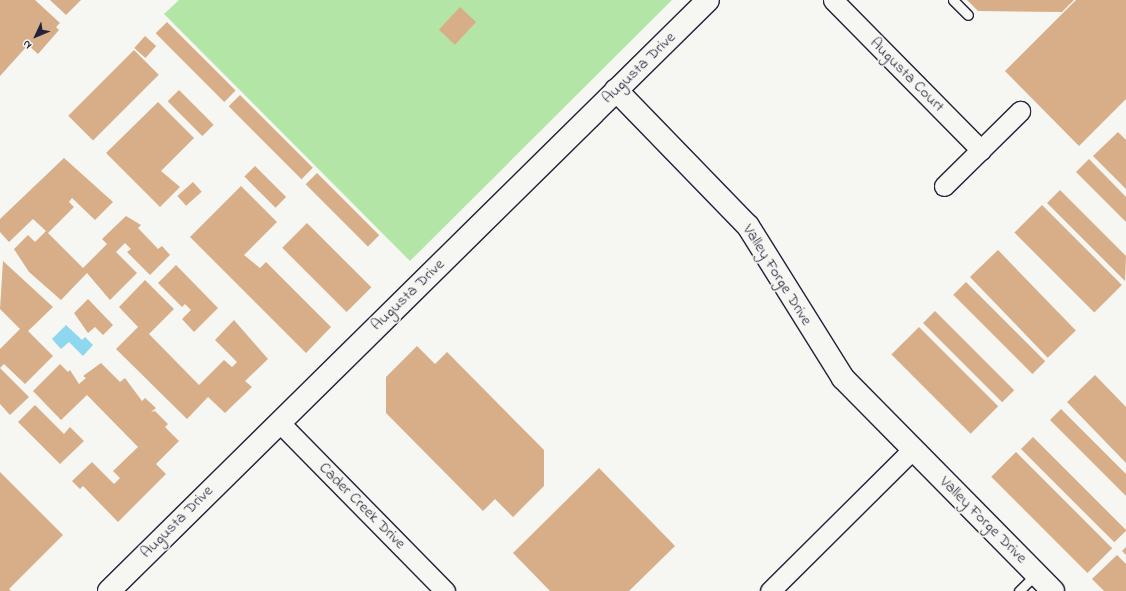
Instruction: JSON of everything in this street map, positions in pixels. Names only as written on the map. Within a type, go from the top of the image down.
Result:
[{"type":"street","name":"Augusta Drive","points":[[109,591],[708,0]]},
{"type":"street","name":"Augusta Court","points":[[833,0],[981,150]]},
{"type":"street","name":"Valley Forge Drive","points":[[616,90],[748,226],[825,354],[843,378],[1053,591]]},
{"type":"street","points":[[944,186],[1020,111]]},
{"type":"street","name":"Cader Creek Drive","points":[[279,422],[445,591]]},
{"type":"street","points":[[770,591],[913,449]]},
{"type":"lane","points":[[953,0],[968,15]]},
{"type":"lane","points":[[1019,591],[1036,574]]},
{"type":"green space","points":[[179,0],[672,0],[410,261],[164,14]]},
{"type":"water","points":[[66,325],[82,340],[85,337],[93,345],[83,356],[69,342],[61,349],[52,339]]},
{"type":"building","points":[[0,0],[35,0],[60,23],[56,27],[59,30],[38,54],[28,45],[0,76]]},
{"type":"building","points":[[50,0],[81,0],[66,15]]},
{"type":"building","points":[[967,0],[1074,0],[1062,12],[978,11]]},
{"type":"building","points":[[1076,0],[1126,0],[1126,99],[1079,146],[1005,71]]},
{"type":"building","points":[[460,7],[476,22],[455,45],[439,30]]},
{"type":"building","points":[[167,22],[236,91],[224,102],[156,33]]},
{"type":"building","points":[[145,36],[156,46],[145,58],[134,48]]},
{"type":"building","points":[[134,50],[159,75],[93,141],[68,116]]},
{"type":"building","points":[[179,90],[214,125],[202,136],[168,101]]},
{"type":"building","points":[[240,95],[313,168],[302,179],[229,106]]},
{"type":"building","points":[[158,102],[194,138],[161,171],[180,187],[160,207],[106,153]]},
{"type":"building","points":[[1118,132],[1126,140],[1126,189],[1093,156]]},
{"type":"building","points":[[64,158],[113,202],[95,220],[72,198],[69,202],[74,207],[48,233],[83,268],[107,244],[102,239],[126,216],[141,225],[138,228],[158,249],[162,246],[170,255],[150,275],[127,252],[131,249],[125,243],[116,252],[137,273],[110,300],[87,273],[61,300],[29,272],[14,249],[28,235],[35,242],[46,231],[33,219],[9,242],[0,232],[0,219]]},
{"type":"building","points":[[1089,159],[1126,197],[1126,222],[1076,172]]},
{"type":"building","points":[[255,166],[286,197],[276,208],[244,177]]},
{"type":"building","points":[[317,173],[379,235],[368,247],[306,184]]},
{"type":"building","points":[[193,182],[202,192],[186,206],[177,196]]},
{"type":"building","points":[[241,186],[277,222],[244,255],[260,268],[266,262],[331,327],[306,353],[190,237]]},
{"type":"building","points":[[1060,190],[1126,256],[1125,281],[1047,203]]},
{"type":"building","points":[[1042,205],[1122,285],[1094,312],[1014,233]]},
{"type":"building","points":[[307,223],[371,287],[347,312],[282,248]]},
{"type":"building","points":[[998,250],[1076,331],[1048,358],[970,277]]},
{"type":"building","points":[[3,261],[53,307],[28,331],[53,356],[25,384],[4,364],[0,368],[0,349],[20,329],[0,309]]},
{"type":"building","points":[[176,265],[218,308],[194,332],[182,319],[191,310],[185,304],[182,307],[158,283]]},
{"type":"building","points":[[145,280],[174,309],[149,334],[199,385],[224,360],[232,367],[237,362],[215,340],[234,320],[268,359],[245,381],[252,387],[225,413],[208,397],[187,419],[116,349],[138,327],[119,307]]},
{"type":"building","points":[[966,282],[1045,361],[1032,374],[953,295]]},
{"type":"building","points":[[88,299],[113,325],[103,335],[95,327],[88,333],[74,313]]},
{"type":"building","points":[[935,311],[1014,390],[1002,402],[923,323]]},
{"type":"building","points":[[919,327],[998,406],[971,434],[891,355]]},
{"type":"building","points":[[417,346],[435,364],[447,352],[544,450],[544,486],[513,517],[495,499],[483,511],[386,413],[386,377]]},
{"type":"building","points":[[101,363],[120,382],[125,378],[142,401],[145,398],[156,408],[151,412],[155,411],[168,424],[165,427],[179,441],[156,464],[166,474],[118,522],[83,486],[80,489],[72,481],[92,462],[114,484],[120,478],[113,471],[138,447],[87,395],[61,420],[33,391],[60,364],[68,372],[70,370],[79,384],[86,378],[83,376]]},
{"type":"building","points":[[0,368],[29,397],[10,415],[0,404]]},
{"type":"building","points":[[1095,375],[1126,407],[1126,463],[1067,402]]},
{"type":"building","points":[[35,405],[64,434],[70,427],[84,441],[60,464],[18,422]]},
{"type":"building","points":[[1061,409],[1126,474],[1126,496],[1050,420]]},
{"type":"building","points":[[1033,437],[1126,530],[1114,542],[1021,449]]},
{"type":"building","points":[[1016,452],[1112,548],[1087,573],[991,477]]},
{"type":"building","points":[[599,468],[675,546],[629,591],[550,591],[513,553]]},
{"type":"building","points":[[0,472],[63,535],[9,589],[11,591],[0,591]]},
{"type":"building","points":[[1126,547],[1126,555],[1122,551]]},
{"type":"building","points":[[1117,555],[1126,564],[1126,591],[1104,591],[1092,579]]}]
